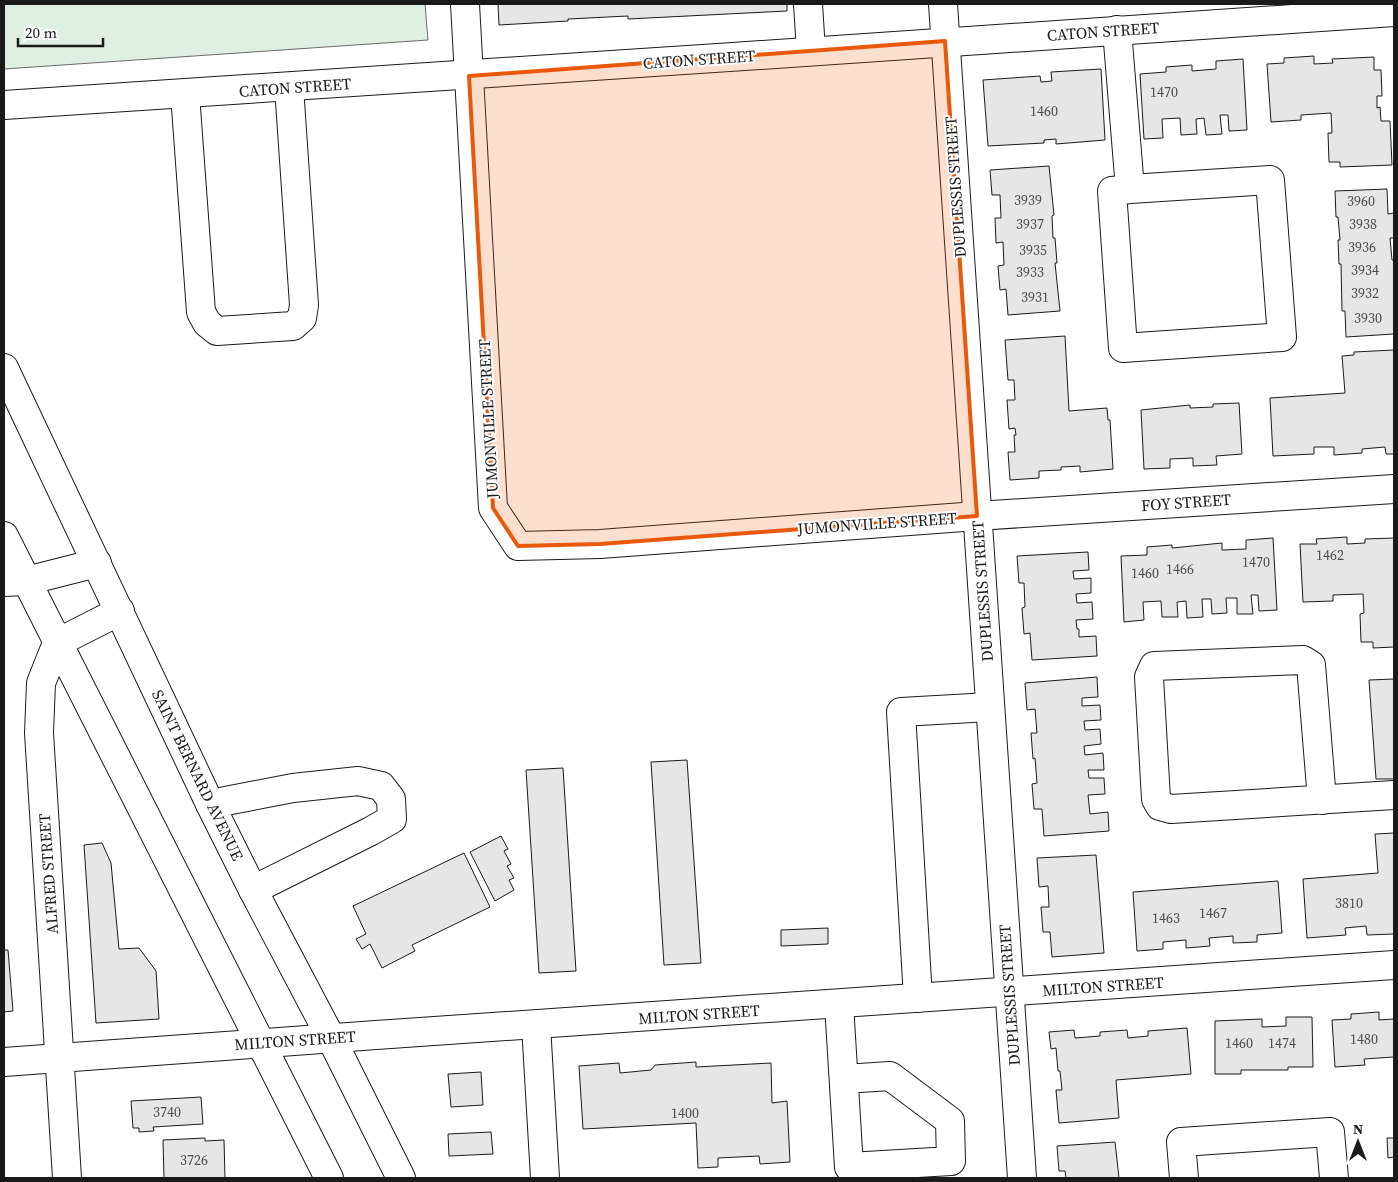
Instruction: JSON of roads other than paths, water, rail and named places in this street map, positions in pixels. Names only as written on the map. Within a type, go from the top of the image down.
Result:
[{"type":"street","name":"JUMONVILLE STREET","points":[[465,4],[493,508],[518,546],[600,544],[977,516]]},
{"type":"street","points":[[808,4],[811,51]]},
{"type":"street","name":"DUPLESSIS STREET","points":[[943,4],[1022,1178]]},
{"type":"street","name":"CATON STREET","points":[[4,105],[469,76],[945,41],[1394,12]]},
{"type":"street","points":[[1117,30],[1130,189]]},
{"type":"street","points":[[185,94],[201,312],[207,323],[217,331],[294,326],[302,318],[304,305],[288,87]]},
{"type":"street","points":[[1270,180],[1282,337],[1122,348],[1112,191],[1130,189],[1270,180]]},
{"type":"street","name":"SAINT BERNARD AVENUE","points":[[4,368],[210,804],[401,1178]]},
{"type":"street","name":"FOY STREET","points":[[977,516],[1394,489]]},
{"type":"street","points":[[4,536],[15,581],[58,643],[328,1178]]},
{"type":"street","points":[[15,581],[97,563]]},
{"type":"street","points":[[58,643],[120,611]]},
{"type":"street","name":"ALFRED STREET","points":[[58,643],[41,683],[39,733],[68,1178]]},
{"type":"street","points":[[1322,800],[1311,665],[1303,660],[1154,666],[1149,678],[1156,799],[1160,806],[1171,809],[1322,800],[1394,795]]},
{"type":"street","points":[[918,998],[901,712],[990,707]]},
{"type":"street","points":[[210,804],[293,788],[358,781],[381,786],[391,799],[392,819],[253,890]]},
{"type":"street","name":"MILTON STREET","points":[[4,1062],[1394,966]]},
{"type":"street","points":[[839,1004],[849,1167],[951,1161],[950,1121],[890,1076],[844,1079]]},
{"type":"street","points":[[536,1025],[546,1178]]},
{"type":"street","points":[[1184,1178],[1181,1142],[1330,1132],[1334,1178]]}]
